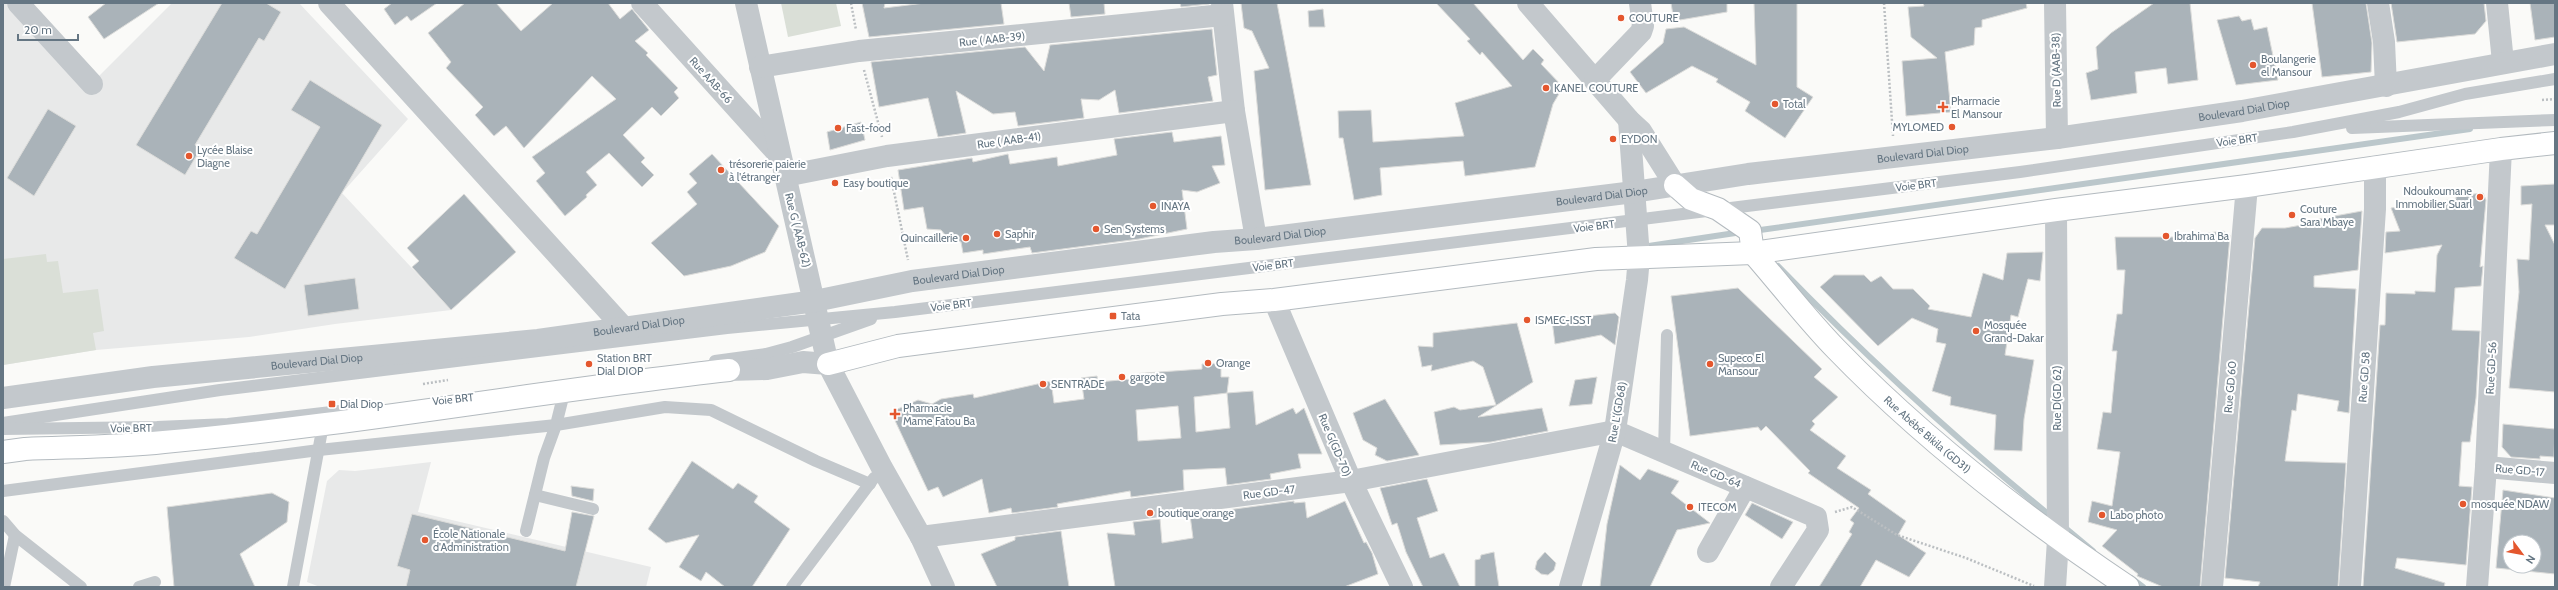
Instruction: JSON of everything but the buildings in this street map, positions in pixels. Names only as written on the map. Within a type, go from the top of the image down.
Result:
[{"type":"main road","points":[[828,364],[898,346],[1222,304],[1274,300],[1596,259],[1753,253],[2056,210],[2247,186],[2501,149],[2555,143]]},
{"type":"main road","points":[[1675,185],[1691,198],[1718,209],[1750,231],[1753,253]]},
{"type":"main road","name":"Rue Abébé Bikila (GD31)","points":[[1753,253],[1785,294],[1831,344],[1907,418],[2058,540],[2128,587]]},
{"type":"main road","points":[[3,452],[25,449],[162,443],[323,425],[564,393],[650,379],[729,370]]},
{"type":"street","points":[[18,3],[92,84]]},
{"type":"street","points":[[329,3],[624,328]]},
{"type":"street","name":"Rue AAB-66","points":[[642,3],[782,167]]},
{"type":"street","name":"Rue G ( AAB-62)","points":[[746,3],[782,167],[819,319],[828,364],[876,476],[921,537],[944,587]]},
{"type":"street","points":[[1528,3],[1629,120],[1641,131],[1675,185]]},
{"type":"street","points":[[1595,80],[1641,32],[1643,26],[1640,3]]},
{"type":"street","name":"Rue D (AAB-38)","points":[[2055,3],[2057,138]]},
{"type":"street","points":[[2378,3],[2384,42],[2386,86]]},
{"type":"street","points":[[2497,3],[2503,62]]},
{"type":"street","points":[[1223,9],[1234,111],[1256,239]]},
{"type":"street","name":"Rue ( AAB-39)","points":[[760,67],[859,51],[1223,9]]},
{"type":"street","name":"Boulevard Dial Diop","points":[[3,398],[153,377],[538,340],[624,328],[819,319],[912,281],[1214,242],[1256,239],[1634,192],[1675,185],[1894,156],[2057,138],[2242,111],[2386,86],[2503,62],[2555,54]]},
{"type":"street","name":"Rue ( AAB-41)","points":[[782,167],[887,156],[1234,111]]},
{"type":"street","name":"Rue L'(GD68)","points":[[1572,586],[1615,431],[1639,257],[1629,120]]},
{"type":"street","name":"Rue GD-56","points":[[2477,587],[2486,467],[2501,149]]},
{"type":"street","name":"Rue GD 58","points":[[2350,587],[2375,209],[2375,167]]},
{"type":"street","name":"Rue GD 60","points":[[2212,587],[2247,186]]},
{"type":"street","name":"Rue D(GD 62)","points":[[2054,587],[2058,540],[2056,210]]},
{"type":"street","name":"Rue G(GD-70)","points":[[1274,300],[1351,481],[1402,587]]},
{"type":"street","points":[[729,370],[767,369],[803,362],[828,364]]},
{"type":"street","name":"Rue GD-64","points":[[1615,431],[1816,517]]},
{"type":"street","name":"Rue GD-47","points":[[921,537],[1351,481],[1615,431]]},
{"type":"street","name":"Rue GD-17","points":[[2486,467],[2555,473]]},
{"type":"street","points":[[1708,552],[1745,487]]},
{"type":"street","points":[[1781,587],[1818,530],[1816,517]]},
{"type":"lane","name":"Voie BRT","points":[[3,423],[220,390],[819,319],[895,312],[2020,172],[2293,132],[2399,112],[2465,94],[2555,79]]},
{"type":"lane","name":"Voie BRT","points":[[2293,132],[2400,124],[2555,120]]},
{"type":"lane","name":"Voie BRT","points":[[3,429],[157,427],[228,424],[531,391],[766,354],[819,319],[895,312]]},
{"type":"lane","points":[[1664,452],[1667,335]]},
{"type":"lane","points":[[526,531],[564,393]]},
{"type":"lane","points":[[3,493],[319,450],[556,425],[665,407],[711,410],[816,461],[876,476],[792,587]]},
{"type":"lane","points":[[293,587],[323,425]]},
{"type":"lane","points":[[535,495],[593,508]]},
{"type":"lane","points":[[3,521],[15,535],[81,587]]},
{"type":"lane","points":[[4,587],[15,535]]},
{"type":"lane","points":[[139,587],[155,582]]},
{"type":"path","points":[[851,3],[859,51]]},
{"type":"path","points":[[1884,3],[1894,156]]},
{"type":"path","points":[[2542,100],[2555,99]]},
{"type":"path","points":[[1816,517],[1852,507],[1897,535],[1966,558],[2036,587]]},
{"type":"shaded area","name":"Lycée Blaise Diagne","points":[[3,3],[22,3],[94,81],[172,3],[299,3],[408,119],[342,193],[451,310],[335,324],[249,337],[96,350],[3,365]]},
{"type":"shaded area","points":[[781,3],[836,3],[841,26],[788,37]]},
{"type":"shaded area","points":[[46,254],[47,262],[58,261],[63,293],[98,289],[104,331],[93,333],[96,350],[3,365],[3,259]]},
{"type":"shaded area","name":"École Nationale d'Administration","points":[[431,462],[418,512],[651,567],[646,587],[320,587],[307,582],[327,481],[339,470],[355,471]]},
{"type":"waterway","points":[[1753,231],[2470,129]]},
{"type":"waterway","points":[[1642,247],[1742,232]]},
{"type":"waterway","points":[[1778,266],[1844,332],[1912,396],[1981,458],[2053,518]]},
{"type":"waterway","points":[[2063,526],[2093,551]]},
{"type":"waterway","points":[[2131,578],[2143,587]]},
{"type":"place","name":"COUTURE","points":[[1621,18]]},
{"type":"place","name":"Boulangerie el Mansour","points":[[2253,65]]},
{"type":"place","name":"KANEL COUTURE","points":[[1546,88]]},
{"type":"place","name":"Total","points":[[1775,104]]},
{"type":"place","name":"Pharmacie El Mansour","points":[[1943,107]]},
{"type":"place","name":"MYLOMED","points":[[1952,127]]},
{"type":"place","name":"Fast-food","points":[[838,128]]},
{"type":"place","name":"EYDON","points":[[1613,139]]},
{"type":"place","name":"Lycée Blaise Diagne","points":[[189,156]]},
{"type":"place","name":"trésorerie paierie à l'étranger","points":[[721,170]]},
{"type":"place","name":"Easy boutique","points":[[835,183]]},
{"type":"place","name":"Ndoukoumane Immobilier Suarl","points":[[2480,197]]},
{"type":"place","name":"INAYA","points":[[1153,206]]},
{"type":"place","name":"Couture Sara Mbaye","points":[[2292,215]]},
{"type":"place","name":"Sen Systems","points":[[1096,229]]},
{"type":"place","name":"Saphir","points":[[997,234]]},
{"type":"place","name":"Ibrahima Ba","points":[[2166,236]]},
{"type":"place","name":"Quincaillerie","points":[[966,238]]},
{"type":"place","name":"Tata","points":[[1113,316]]},
{"type":"place","name":"ISMEC-ISST","points":[[1527,320]]},
{"type":"place","name":"Mosquée Grand-Dakar","points":[[1976,331]]},
{"type":"place","name":"Orange","points":[[1208,363]]},
{"type":"place","name":"Station BRT Dial DIOP","points":[[589,364]]},
{"type":"place","name":"Supeco El Mansour","points":[[1710,364]]},
{"type":"place","name":"gargote","points":[[1122,377]]},
{"type":"place","name":"SENTRADE","points":[[1043,384]]},
{"type":"place","name":"Dial Diop","points":[[332,404]]},
{"type":"place","name":"Pharmacie Mame Fatou Ba","points":[[895,414]]},
{"type":"place","name":"mosquée NDAW","points":[[2463,504]]},
{"type":"place","name":"ITECOM","points":[[1690,507]]},
{"type":"place","name":"boutique orange","points":[[1150,513]]},
{"type":"place","name":"Labo photo","points":[[2102,515]]},
{"type":"place","name":"École Nationale d'Administration","points":[[425,540]]}]
